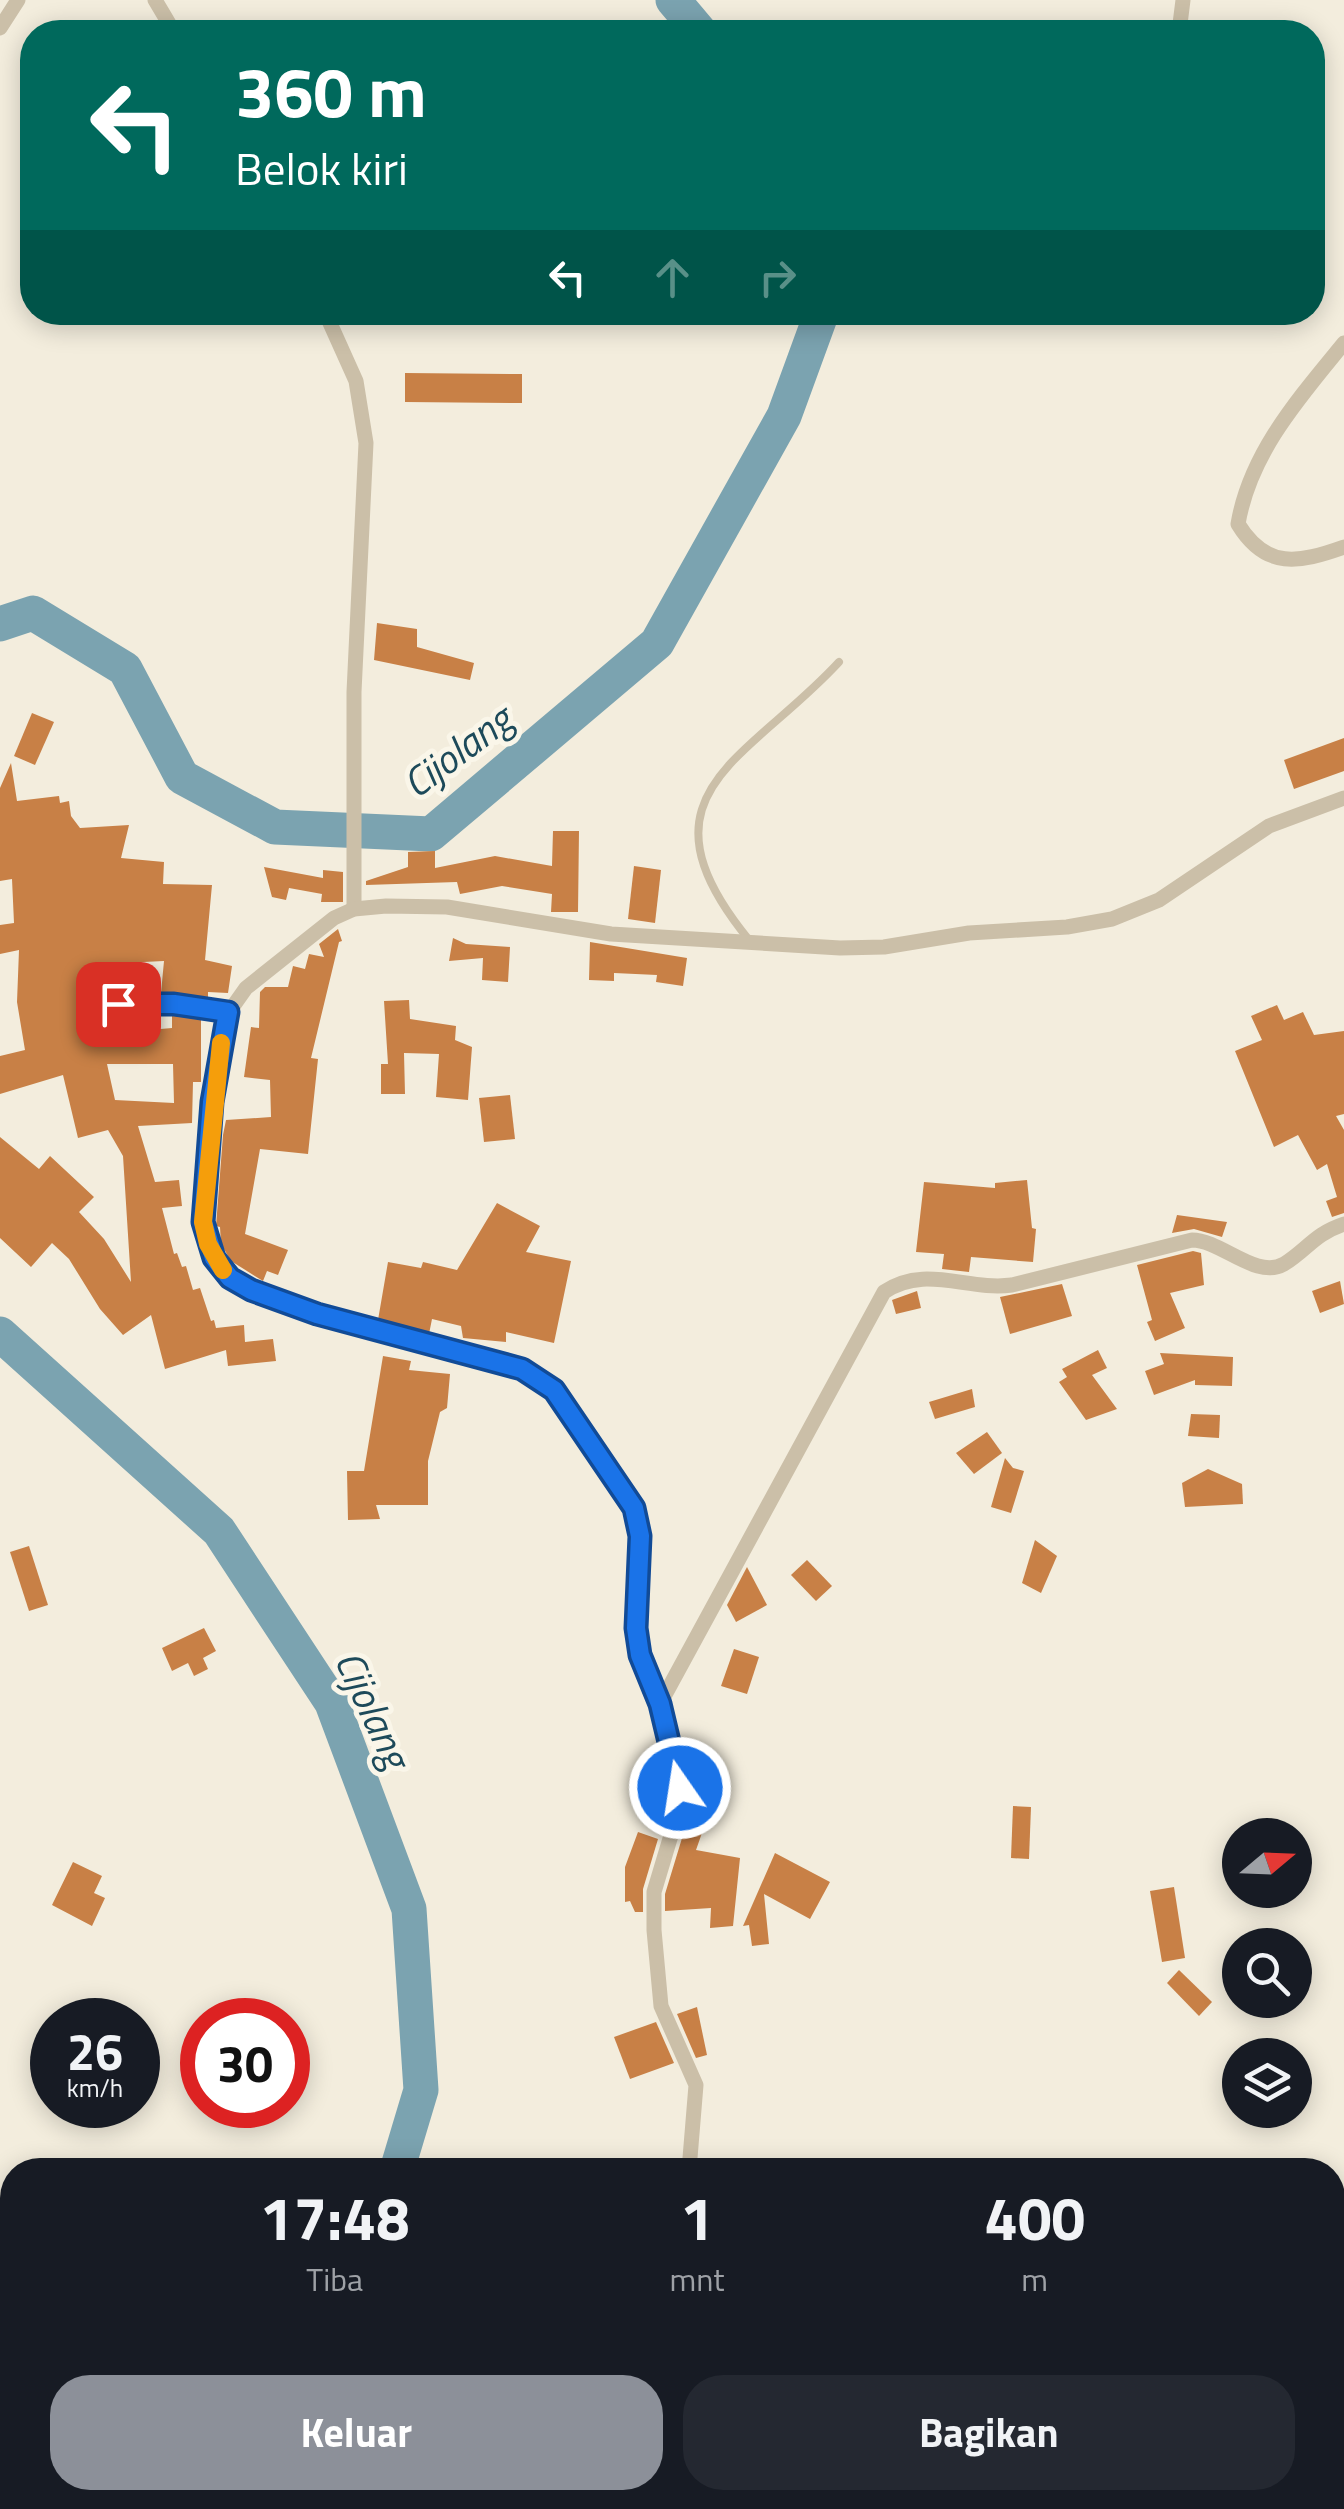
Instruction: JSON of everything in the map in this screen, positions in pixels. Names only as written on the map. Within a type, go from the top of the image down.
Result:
[{"type":"street","points":[[0,28],[18,0]]},
{"type":"street","points":[[332,325],[356,381],[366,444],[353,776],[354,909]]},
{"type":"street","points":[[1344,343],[1269,442],[1244,488],[1238,524],[1250,544],[1268,556],[1311,558],[1344,547]]},
{"type":"street","points":[[690,2158],[696,2085],[661,2006],[654,1930],[654,1892],[675,1822],[680,1788],[660,1704],[640,1655],[636,1628],[640,1536],[634,1508],[554,1390],[522,1369],[399,1337],[251,1290],[222,1269],[208,1244],[203,1222],[212,1102],[228,1012],[238,996],[278,961],[334,918],[354,909],[447,907],[611,934],[752,944],[884,947],[1112,919],[1158,900],[1269,826],[1344,798]]},
{"type":"street","points":[[118,1004],[174,1004],[228,1012]]},
{"type":"street","points":[[660,1704],[884,1292],[920,1278],[987,1287],[1012,1284],[1192,1240],[1206,1240],[1259,1267],[1272,1267],[1284,1264],[1319,1232],[1344,1224]]},
{"type":"lane","points":[[752,944],[718,902],[701,860],[700,819],[706,797],[726,765],[809,695],[840,662]]},
{"type":"building","points":[[405,373],[522,374],[522,403],[405,402]]},
{"type":"building","points":[[377,623],[417,629],[417,647],[474,663],[470,680],[374,660]]},
{"type":"building","points":[[32,713],[54,722],[35,765],[14,756]]},
{"type":"building","points":[[1344,738],[1344,771],[1294,789],[1284,760]]},
{"type":"building","points":[[11,763],[17,801],[59,796],[60,803],[69,801],[71,816],[80,828],[129,825],[121,858],[164,862],[163,884],[212,885],[205,960],[232,966],[228,993],[208,992],[208,997],[161,993],[164,961],[102,964],[103,1034],[172,1028],[172,1015],[201,1019],[201,1082],[193,1082],[192,1123],[138,1126],[155,1182],[179,1180],[182,1206],[162,1208],[174,1254],[177,1253],[182,1267],[186,1266],[193,1290],[200,1288],[211,1321],[214,1320],[216,1328],[244,1325],[245,1342],[273,1339],[276,1361],[228,1366],[226,1350],[165,1369],[151,1315],[123,1335],[100,1309],[69,1259],[52,1243],[31,1267],[0,1238],[0,1137],[39,1169],[50,1156],[94,1197],[79,1212],[104,1239],[131,1282],[123,1156],[108,1130],[78,1138],[63,1075],[0,1094],[0,1056],[25,1050],[17,1002],[19,950],[0,954],[0,925],[14,923],[12,879],[0,881],[0,788]],"holes":[[[107,1064],[173,1064],[174,1103],[115,1100]]]},
{"type":"building","points":[[553,831],[579,831],[578,912],[551,912],[552,894],[502,886],[460,894],[457,882],[366,885],[366,881],[408,867],[408,852],[435,851],[435,868],[495,856],[552,866]]},
{"type":"building","points":[[634,866],[661,870],[655,923],[628,919]]},
{"type":"building","points":[[264,867],[323,878],[323,870],[343,872],[343,902],[321,902],[322,894],[289,888],[286,900],[272,897]]},
{"type":"building","points":[[338,929],[342,941],[311,1058],[318,1059],[308,1154],[260,1149],[245,1234],[288,1250],[278,1275],[267,1271],[263,1281],[231,1261],[221,1244],[220,1227],[216,1226],[226,1120],[271,1117],[270,1080],[244,1077],[251,1027],[259,1028],[260,992],[265,987],[288,987],[293,966],[305,969],[309,954],[324,957],[319,944]]},
{"type":"building","points":[[453,938],[466,944],[510,947],[508,982],[482,980],[483,958],[449,961]]},
{"type":"building","points":[[590,942],[687,958],[683,986],[656,982],[657,975],[614,973],[614,981],[589,980]]},
{"type":"building","points":[[409,1000],[410,1019],[456,1026],[455,1040],[472,1047],[468,1100],[436,1097],[439,1054],[404,1053],[405,1094],[381,1094],[381,1064],[388,1064],[384,1001]]},
{"type":"building","points":[[1277,1005],[1284,1020],[1303,1012],[1314,1035],[1344,1031],[1344,1114],[1336,1116],[1344,1130],[1344,1213],[1332,1217],[1326,1201],[1337,1197],[1327,1164],[1317,1170],[1298,1135],[1274,1147],[1235,1051],[1262,1040],[1251,1016]]},
{"type":"building","points":[[510,1095],[515,1139],[484,1142],[479,1098]]},
{"type":"building","points":[[1027,1180],[1032,1228],[1036,1229],[1033,1262],[971,1257],[969,1272],[942,1269],[944,1254],[916,1252],[924,1182],[995,1188],[995,1183]]},
{"type":"building","points":[[497,1203],[540,1226],[526,1252],[571,1261],[554,1343],[506,1332],[506,1342],[463,1338],[461,1326],[432,1319],[429,1334],[378,1320],[388,1262],[421,1268],[423,1262],[457,1270]]},
{"type":"building","points":[[1177,1215],[1227,1222],[1222,1237],[1194,1229],[1172,1233]]},
{"type":"building","points":[[1193,1251],[1201,1253],[1204,1285],[1170,1293],[1185,1328],[1155,1341],[1147,1322],[1152,1320],[1137,1265]]},
{"type":"building","points":[[1340,1281],[1344,1304],[1320,1313],[1312,1291]]},
{"type":"building","points":[[1062,1284],[1072,1316],[1010,1334],[1000,1297]]},
{"type":"building","points":[[917,1291],[921,1308],[896,1314],[892,1300]]},
{"type":"building","points":[[1098,1350],[1107,1368],[1092,1375],[1117,1409],[1086,1420],[1059,1382],[1067,1377],[1062,1369]]},
{"type":"building","points":[[1160,1353],[1233,1357],[1232,1386],[1195,1385],[1195,1380],[1154,1395],[1145,1371],[1164,1364]]},
{"type":"building","points":[[383,1356],[411,1361],[409,1370],[450,1374],[447,1408],[440,1412],[428,1461],[428,1505],[376,1505],[380,1519],[348,1520],[347,1471],[364,1471]]},
{"type":"building","points":[[972,1389],[975,1407],[935,1419],[929,1402]]},
{"type":"building","points":[[1191,1414],[1220,1415],[1219,1438],[1188,1436]]},
{"type":"building","points":[[987,1432],[1002,1453],[974,1474],[956,1453]]},
{"type":"building","points":[[1005,1458],[1013,1468],[1024,1471],[1011,1513],[991,1507]]},
{"type":"building","points":[[1208,1469],[1242,1484],[1243,1504],[1185,1507],[1182,1483]]},
{"type":"building","points":[[1035,1540],[1057,1556],[1041,1593],[1022,1583]]},
{"type":"building","points":[[29,1546],[48,1605],[29,1611],[10,1552]]},
{"type":"building","points":[[807,1560],[832,1586],[816,1601],[791,1575]]},
{"type":"building","points":[[747,1567],[767,1605],[736,1622],[727,1605]]},
{"type":"building","points":[[204,1628],[216,1651],[203,1658],[208,1669],[194,1676],[188,1663],[172,1671],[162,1648]]},
{"type":"building","points":[[734,1649],[759,1657],[747,1694],[721,1686]]},
{"type":"building","points":[[1013,1806],[1031,1807],[1029,1859],[1011,1858]]},
{"type":"building","points":[[686,1825],[703,1830],[696,1850],[740,1858],[733,1926],[710,1928],[711,1908],[665,1911],[665,1894]]},
{"type":"building","points":[[638,1832],[658,1839],[643,1889],[643,1912],[635,1912],[630,1901],[625,1902],[625,1867]]},
{"type":"building","points":[[775,1853],[830,1882],[810,1919],[764,1894],[769,1944],[752,1946],[749,1925],[743,1926]]},
{"type":"building","points":[[73,1862],[102,1876],[94,1893],[105,1898],[92,1926],[52,1905]]},
{"type":"building","points":[[1174,1887],[1185,1958],[1162,1962],[1150,1891]]},
{"type":"building","points":[[1179,1970],[1212,2002],[1199,2016],[1167,1983]]},
{"type":"building","points":[[697,2007],[707,2055],[696,2058],[677,2014]]},
{"type":"building","points":[[656,2022],[674,2063],[630,2079],[614,2037]]},
{"type":"waterway","name":"Cijolang","points":[[673,0],[690,20]]},
{"type":"waterway","name":"Cijolang","points":[[0,624],[33,613],[125,669],[182,777],[275,827],[431,834],[657,643],[784,416],[817,325]]},
{"type":"waterway","name":"Cijolang","points":[[0,1334],[219,1531],[332,1703],[409,1909],[421,2090],[401,2158]]},
{"type":"slow traffic","points":[[221,1043],[212,1102],[203,1222],[208,1244],[223,1270]]},
{"type":"route","points":[[118,1004],[174,1004],[228,1012],[212,1102],[203,1222],[214,1258],[230,1278],[251,1290],[317,1314],[522,1369],[554,1390],[634,1508],[640,1536],[636,1628],[640,1655],[660,1704],[680,1788]]}]
